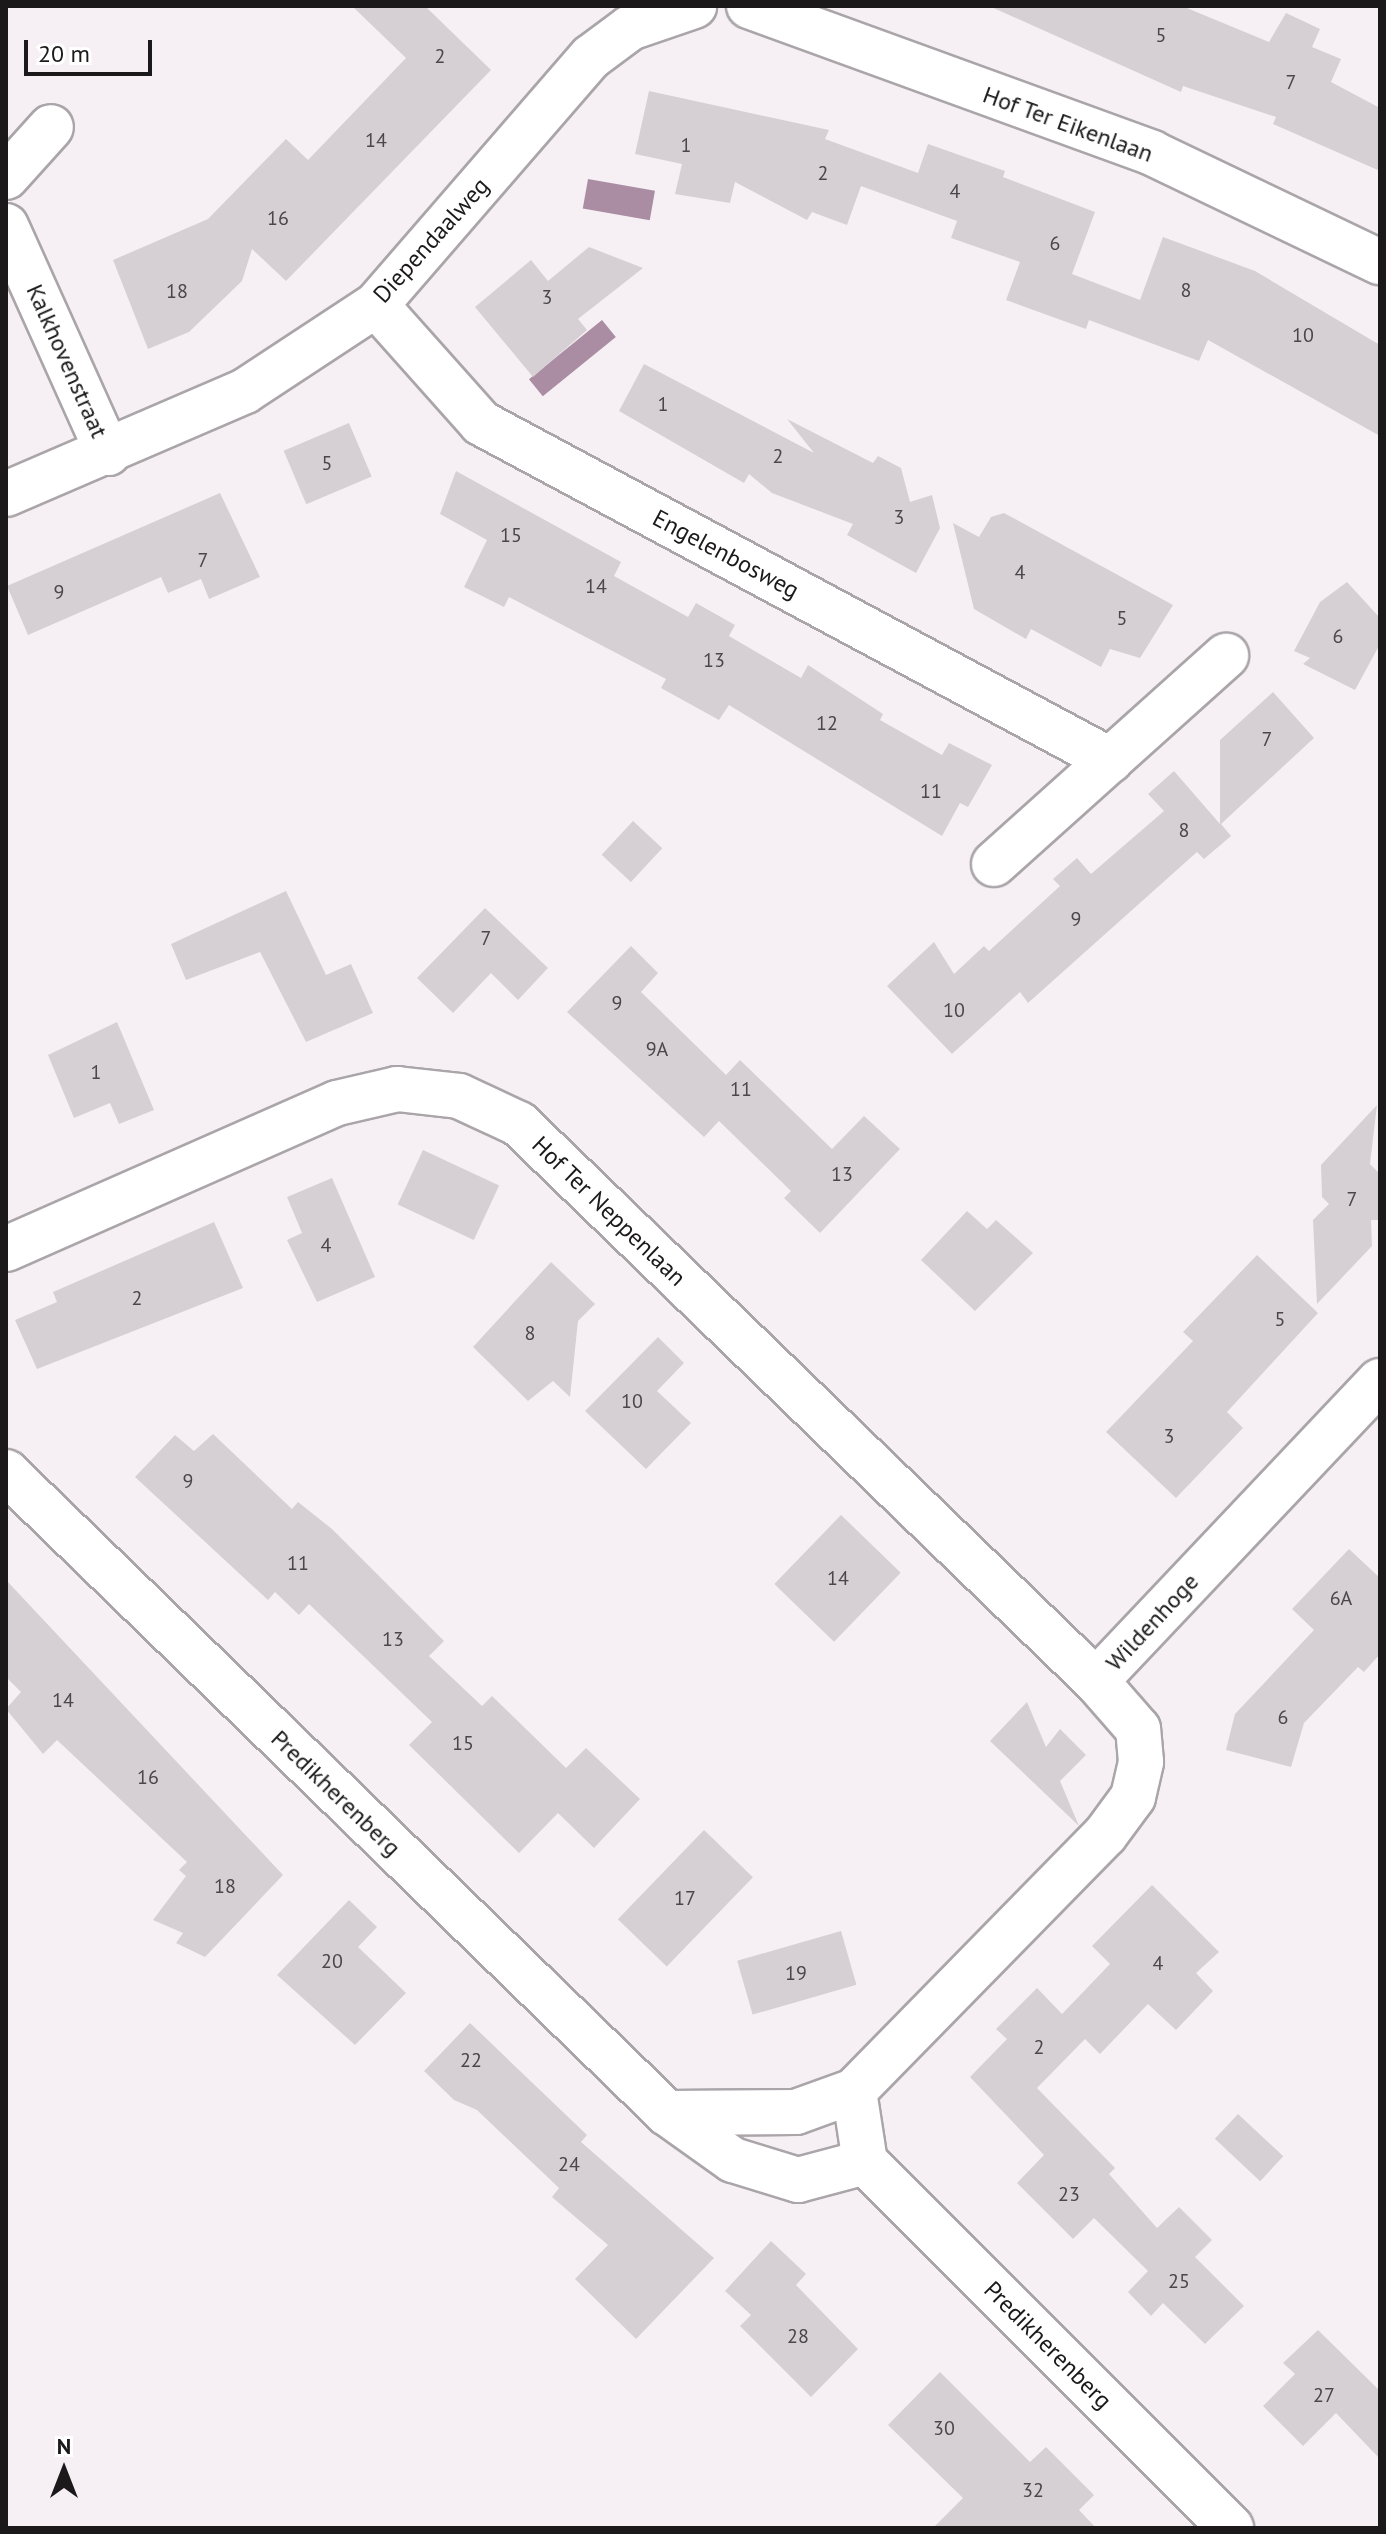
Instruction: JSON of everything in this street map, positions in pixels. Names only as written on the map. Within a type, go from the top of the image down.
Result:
[{"type":"street","name":"Diependaalweg","points":[[6,494],[108,453],[245,391],[376,305],[591,57],[630,28],[694,6]]},
{"type":"street","name":"Hof Ter Eikenlaan","points":[[749,6],[1152,153],[1380,262]]},
{"type":"street","points":[[6,177],[51,127]]},
{"type":"street","name":"Kalkhovenstraat","points":[[6,226],[108,453]]},
{"type":"street","name":"Engelenbosweg","points":[[376,305],[481,423],[1110,760]]},
{"type":"street","points":[[994,864],[1226,656]]},
{"type":"street","name":"Hof Ter Neppenlaan","points":[[6,1249],[337,1103],[397,1089],[459,1096],[519,1124],[1096,1681]]},
{"type":"street","name":"Wildenhoge","points":[[854,2091],[1133,1797],[1141,1762],[1138,1729],[1096,1681],[1380,1381]]},
{"type":"street","name":"Predikherenberg","points":[[6,1472],[667,2113],[733,2160],[798,2180],[865,2162],[1231,2528]]},
{"type":"street","points":[[667,2113],[796,2112],[854,2091],[865,2162]]},
{"type":"shaded area","points":[[588,179],[655,191],[650,220],[583,209]]},
{"type":"shaded area","points":[[602,320],[616,337],[543,396],[529,379]]},
{"type":"building","points":[[352,6],[425,6],[491,70],[286,281],[252,249],[242,281],[189,332],[148,349],[113,260],[208,219],[286,139],[308,160],[406,58]]},
{"type":"building","points":[[989,6],[1182,6],[1269,42],[1286,13],[1320,29],[1312,47],[1341,59],[1331,82],[1380,108],[1380,171],[1273,124],[1276,117],[1183,86],[1181,92]]},
{"type":"building","points":[[649,91],[829,130],[825,139],[918,173],[928,144],[1005,171],[1003,177],[1095,212],[1072,274],[1140,300],[1163,237],[1255,271],[1380,345],[1380,436],[1208,340],[1199,361],[1089,320],[1086,329],[1006,300],[1020,262],[951,238],[957,221],[861,186],[847,225],[812,212],[807,220],[735,182],[730,203],[675,194],[682,164],[635,154]]},
{"type":"building","points":[[589,247],[643,268],[578,319],[587,330],[533,377],[475,307],[531,260],[548,281]]},
{"type":"building","points":[[644,364],[814,453],[787,419],[873,463],[878,456],[901,468],[910,502],[932,495],[940,528],[916,573],[847,535],[853,524],[772,493],[749,474],[744,483],[619,411]]},
{"type":"building","points":[[349,423],[372,476],[306,504],[284,451]]},
{"type":"building","points":[[456,471],[621,562],[614,576],[688,617],[696,603],[735,625],[729,636],[801,678],[808,665],[883,714],[880,720],[942,755],[949,743],[992,765],[968,807],[960,803],[942,836],[729,705],[719,720],[661,688],[666,679],[509,597],[504,607],[464,587],[487,540],[440,514]]},
{"type":"building","points":[[220,493],[260,577],[209,599],[201,579],[168,593],[161,577],[28,635],[7,586]]},
{"type":"building","points":[[1004,513],[1173,605],[1140,658],[1110,649],[1101,667],[1031,629],[1026,639],[974,609],[953,523],[979,537],[991,517]]},
{"type":"building","points":[[1347,582],[1380,618],[1380,644],[1355,690],[1303,664],[1310,658],[1294,651],[1320,602]]},
{"type":"building","points":[[1273,692],[1314,738],[1221,824],[1231,836],[1204,859],[1197,852],[1028,1003],[1020,992],[952,1054],[887,986],[934,942],[954,974],[984,946],[989,951],[1060,886],[1053,879],[1077,858],[1091,874],[1164,811],[1148,794],[1174,771],[1220,824],[1220,740]]},
{"type":"building","points":[[633,821],[662,848],[631,882],[602,855]]},
{"type":"building","points":[[286,891],[326,975],[351,964],[373,1013],[306,1042],[260,952],[186,980],[171,944]]},
{"type":"building","points":[[485,908],[548,968],[518,1000],[491,973],[453,1013],[417,978]]},
{"type":"building","points":[[631,946],[658,973],[641,992],[726,1075],[740,1060],[832,1149],[864,1116],[900,1149],[820,1233],[784,1198],[791,1191],[719,1121],[704,1137],[567,1012]]},
{"type":"building","points":[[117,1022],[154,1110],[119,1124],[110,1103],[74,1118],[48,1055]]},
{"type":"building","points":[[1377,1105],[1370,1164],[1380,1174],[1380,1220],[1371,1220],[1372,1246],[1317,1304],[1313,1220],[1329,1204],[1322,1197],[1321,1165]]},
{"type":"building","points":[[423,1150],[499,1185],[474,1240],[398,1204]]},
{"type":"building","points":[[332,1178],[375,1277],[317,1302],[287,1240],[302,1233],[287,1197]]},
{"type":"building","points":[[967,1211],[987,1229],[996,1220],[1033,1253],[975,1311],[921,1260]]},
{"type":"building","points":[[214,1222],[243,1288],[37,1369],[15,1320],[57,1302],[53,1292]]},
{"type":"building","points":[[1257,1255],[1318,1313],[1227,1412],[1243,1428],[1176,1498],[1106,1432],[1193,1341],[1183,1332]]},
{"type":"building","points":[[551,1262],[595,1304],[578,1321],[570,1397],[553,1381],[528,1401],[473,1347]]},
{"type":"building","points":[[658,1337],[684,1363],[657,1391],[691,1423],[646,1469],[585,1411]]},
{"type":"building","points":[[213,1434],[292,1509],[298,1502],[332,1529],[444,1641],[429,1656],[482,1706],[492,1696],[566,1768],[586,1748],[640,1799],[594,1848],[558,1813],[519,1853],[409,1745],[432,1722],[309,1604],[299,1615],[275,1592],[268,1600],[135,1477],[175,1435],[194,1451]]},
{"type":"building","points":[[841,1515],[901,1573],[834,1642],[774,1584]]},
{"type":"building","points":[[1349,1549],[1380,1578],[1380,1654],[1364,1672],[1358,1667],[1304,1723],[1291,1767],[1226,1750],[1235,1714],[1314,1630],[1292,1609]]},
{"type":"building","points":[[6,1580],[283,1875],[205,1957],[176,1943],[183,1933],[153,1920],[186,1876],[179,1870],[187,1862],[57,1740],[43,1754],[6,1709],[21,1692],[6,1677]]},
{"type":"building","points":[[1027,1702],[1046,1747],[1060,1729],[1086,1755],[1060,1781],[1079,1826],[990,1741]]},
{"type":"building","points":[[704,1830],[753,1877],[667,1966],[618,1919]]},
{"type":"building","points":[[1152,1885],[1219,1952],[1196,1973],[1213,1991],[1176,2030],[1148,2004],[1100,2054],[1085,2039],[1037,2088],[1115,2168],[1109,2174],[1157,2228],[1179,2207],[1212,2240],[1195,2257],[1244,2306],[1205,2344],[1163,2303],[1151,2316],[1128,2292],[1148,2271],[1094,2218],[1073,2239],[1017,2183],[1044,2155],[970,2077],[1007,2039],[996,2029],[1037,1988],[1062,2014],[1110,1964],[1092,1946]]},
{"type":"building","points":[[349,1900],[377,1927],[358,1947],[406,1993],[355,2045],[277,1975]]},
{"type":"building","points":[[841,1931],[856,1985],[753,2015],[737,1961]]},
{"type":"building","points":[[470,2023],[587,2135],[581,2142],[714,2258],[636,2339],[575,2279],[608,2245],[552,2197],[559,2188],[477,2110],[454,2100],[424,2071]]},
{"type":"building","points":[[1238,2114],[1283,2156],[1260,2181],[1215,2139]]},
{"type":"building","points":[[771,2241],[806,2274],[796,2285],[858,2349],[811,2397],[740,2326],[751,2315],[725,2291]]},
{"type":"building","points":[[1318,2330],[1380,2391],[1380,2459],[1336,2413],[1303,2446],[1263,2406],[1295,2374],[1283,2363]]},
{"type":"building","points":[[940,2372],[1030,2462],[1046,2447],[1094,2495],[1079,2510],[1096,2528],[933,2528],[963,2498],[888,2425]]}]
